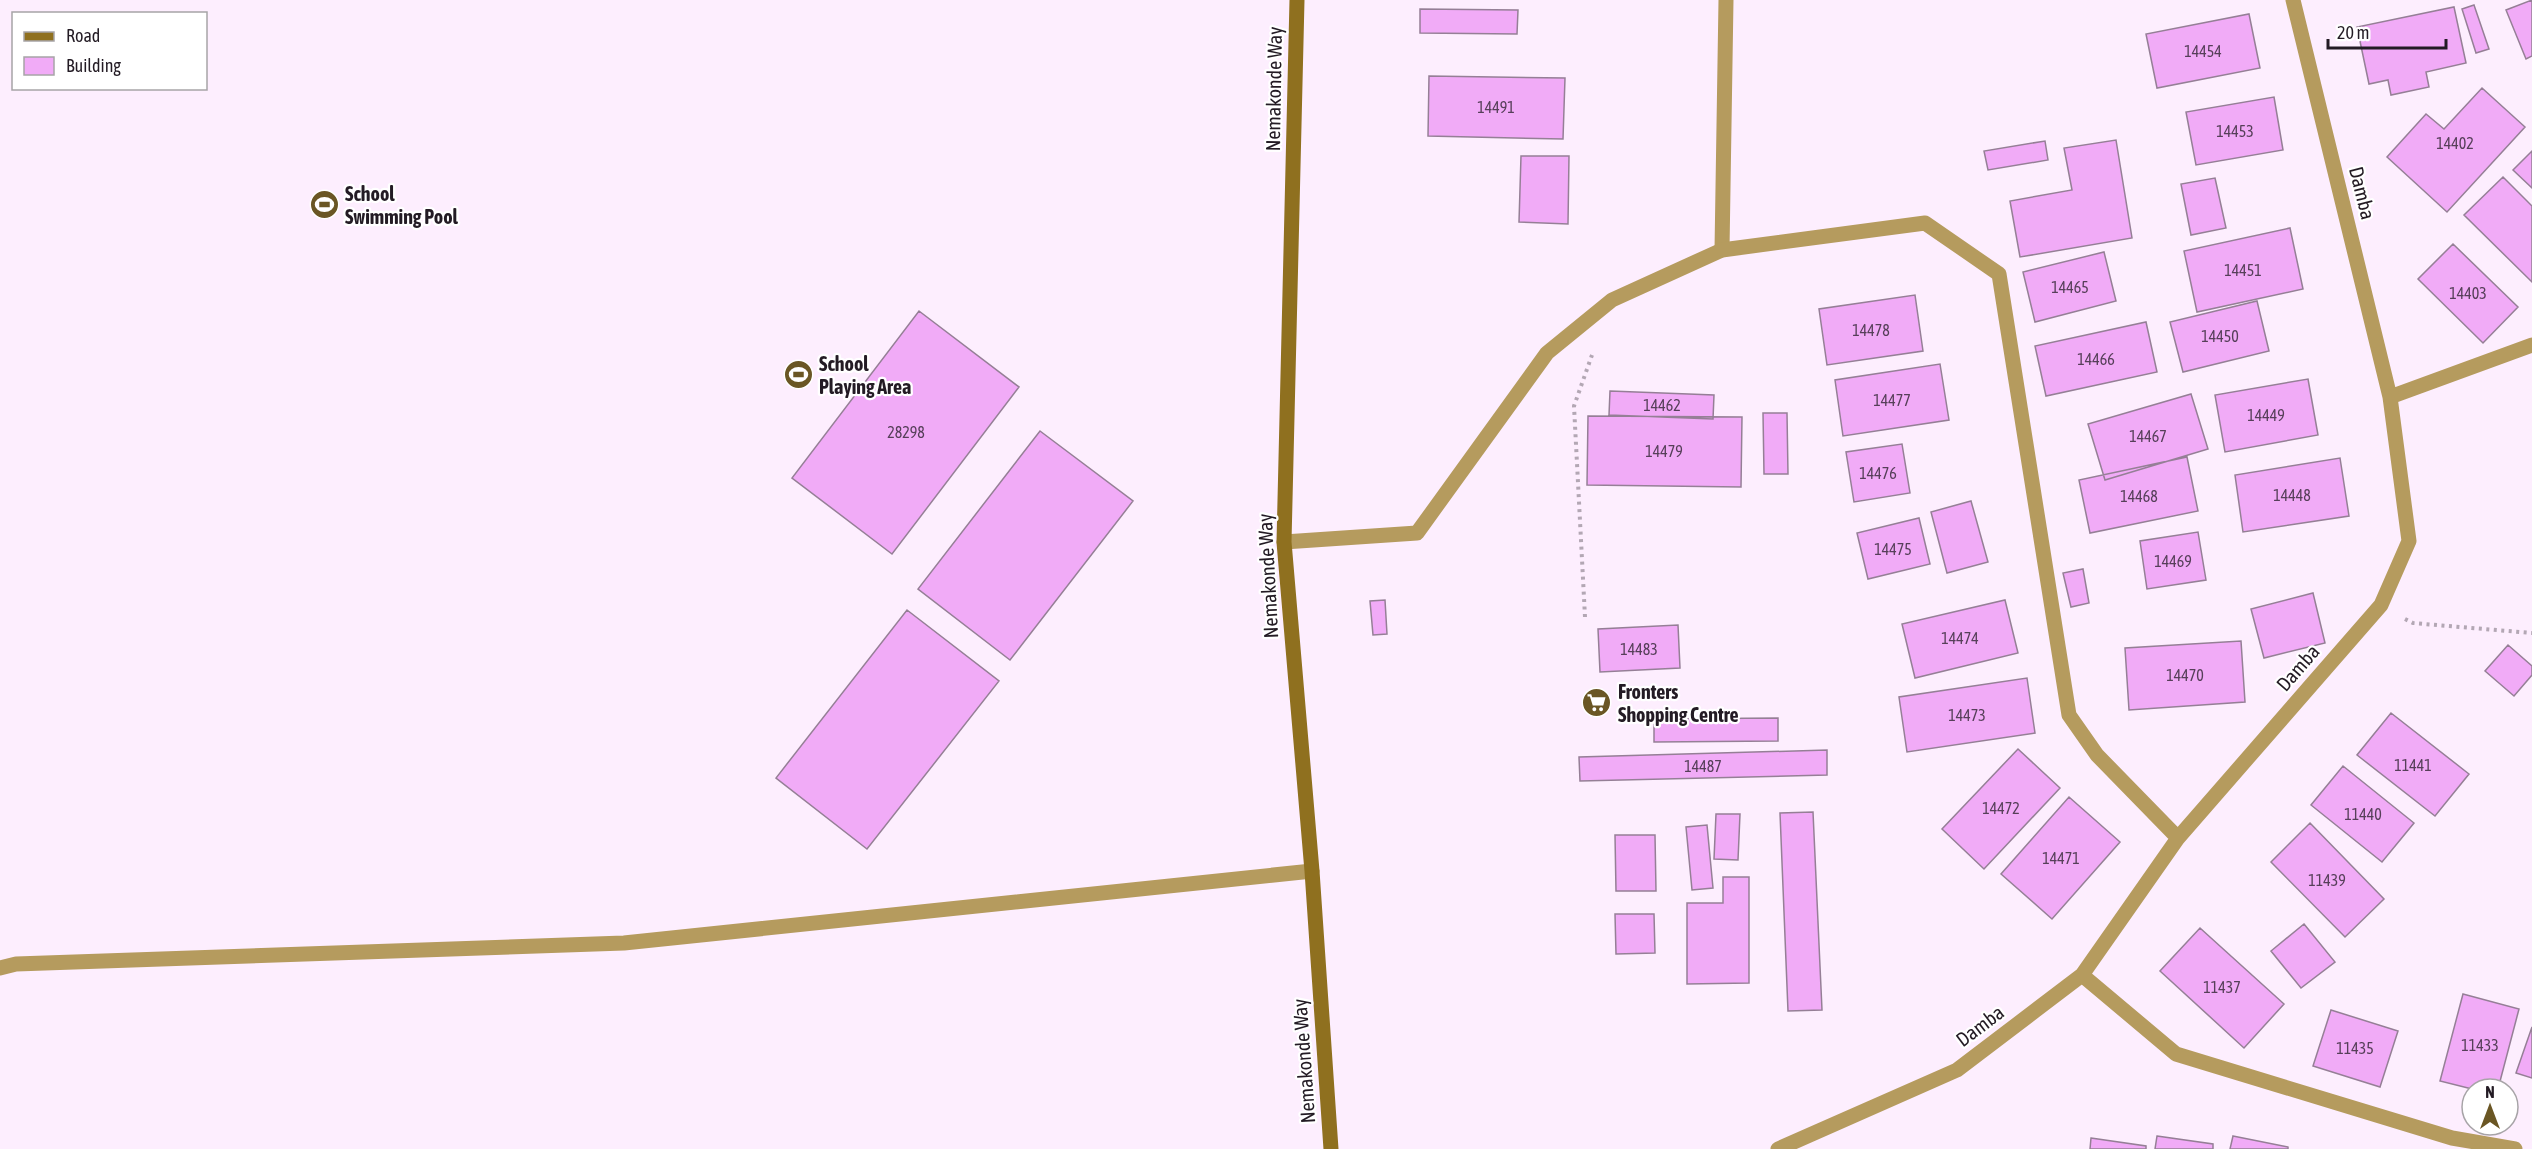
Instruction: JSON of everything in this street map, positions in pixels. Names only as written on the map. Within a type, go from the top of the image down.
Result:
[{"type":"street","name":"Nemakonde Way","points":[[1297,0],[1284,542],[1312,871],[1330,1149]]},
{"type":"street","points":[[1722,250],[1726,0]]},
{"type":"street","name":"Damba","points":[[1778,1149],[1957,1070],[2082,975],[2178,838],[2380,605],[2409,541],[2390,397],[2293,0]]},
{"type":"street","points":[[1284,542],[1417,533],[1547,353],[1612,300],[1722,250],[1925,223],[1999,274],[2069,715],[2097,755],[2178,838]]},
{"type":"street","points":[[2390,397],[2532,345]]},
{"type":"street","points":[[0,968],[16,964],[624,943],[1312,871]]},
{"type":"street","points":[[2082,975],[2176,1054],[2452,1138],[2515,1149]]},
{"type":"path","points":[[1585,616],[1574,406],[1593,353]]},
{"type":"path","points":[[2380,605],[2413,623],[2532,633]]},
{"type":"building","points":[[2532,0],[2532,56],[2526,59],[2506,10]]},
{"type":"building","points":[[2474,5],[2489,49],[2476,53],[2462,9]]},
{"type":"building","points":[[2454,7],[2466,63],[2426,72],[2429,87],[2391,95],[2388,80],[2369,84],[2357,27]]},
{"type":"building","points":[[1420,9],[1518,10],[1517,34],[1420,33]]},
{"type":"building","points":[[2249,14],[2260,68],[2157,88],[2146,34]]},
{"type":"building","points":[[1429,76],[1565,78],[1563,139],[1428,136]]},
{"type":"building","points":[[2482,88],[2525,127],[2447,212],[2387,157],[2426,114],[2444,129]]},
{"type":"building","points":[[2274,97],[2283,150],[2196,165],[2186,112]]},
{"type":"building","points":[[2116,140],[2132,238],[2020,257],[2010,201],[2072,190],[2064,148]]},
{"type":"building","points":[[2045,141],[2048,160],[1988,170],[1984,151]]},
{"type":"building","points":[[2532,151],[2532,188],[2513,170]]},
{"type":"building","points":[[1521,156],[1569,156],[1568,224],[1519,222]]},
{"type":"building","points":[[2503,177],[2532,206],[2532,282],[2464,215]]},
{"type":"building","points":[[2215,178],[2226,228],[2191,235],[2181,184]]},
{"type":"building","points":[[2290,228],[2303,289],[2197,312],[2184,251]]},
{"type":"building","points":[[2453,244],[2518,307],[2483,343],[2418,279]]},
{"type":"building","points":[[2104,252],[2116,301],[2035,322],[2023,272]]},
{"type":"building","points":[[1915,295],[1923,351],[1827,365],[1819,309]]},
{"type":"building","points":[[2257,301],[2269,351],[2183,372],[2170,322]]},
{"type":"building","points":[[919,311],[1019,387],[892,554],[792,478]]},
{"type":"building","points":[[2146,322],[2157,372],[2046,396],[2035,346]]},
{"type":"building","points":[[1940,364],[1949,420],[1843,436],[1835,380]]},
{"type":"building","points":[[2308,379],[2318,435],[2225,452],[2215,395]]},
{"type":"building","points":[[1610,391],[1714,395],[1713,419],[1609,415]]},
{"type":"building","points":[[2191,394],[2208,449],[2105,480],[2088,424]]},
{"type":"building","points":[[1763,413],[1787,413],[1788,474],[1764,474]]},
{"type":"building","points":[[1588,416],[1742,417],[1741,487],[1587,485]]},
{"type":"building","points":[[1040,431],[1133,501],[1010,660],[918,589]]},
{"type":"building","points":[[1902,444],[1910,493],[1854,502],[1846,452]]},
{"type":"building","points":[[2187,457],[2198,511],[2090,533],[2079,480]]},
{"type":"building","points":[[2340,458],[2349,516],[2243,532],[2235,475]]},
{"type":"building","points":[[1971,501],[1988,562],[1947,573],[1931,512]]},
{"type":"building","points":[[1919,518],[1930,564],[1868,579],[1857,533]]},
{"type":"building","points":[[2198,532],[2206,580],[2147,589],[2140,541]]},
{"type":"building","points":[[2083,569],[2089,603],[2071,607],[2063,573]]},
{"type":"building","points":[[2313,593],[2325,643],[2264,658],[2251,609]]},
{"type":"building","points":[[1385,600],[1387,634],[1373,635],[1370,601]]},
{"type":"building","points":[[2005,600],[2018,653],[1915,678],[1902,624]]},
{"type":"building","points":[[907,610],[999,681],[867,849],[776,778]]},
{"type":"building","points":[[1678,625],[1680,668],[1600,672],[1598,629]]},
{"type":"building","points":[[2241,641],[2245,702],[2129,710],[2125,648]]},
{"type":"building","points":[[2508,645],[2532,666],[2532,675],[2514,696],[2485,671]]},
{"type":"building","points":[[2027,678],[2035,733],[1907,752],[1899,697]]},
{"type":"building","points":[[2391,713],[2469,774],[2435,816],[2357,755]]},
{"type":"building","points":[[1778,718],[1778,741],[1654,742],[1654,719]]},
{"type":"building","points":[[2018,749],[2060,788],[1984,869],[1942,829]]},
{"type":"building","points":[[1827,750],[1827,775],[1580,781],[1579,757]]},
{"type":"building","points":[[2343,766],[2414,823],[2382,862],[2311,805]]},
{"type":"building","points":[[2069,797],[2120,842],[2052,919],[2001,874]]},
{"type":"building","points":[[1813,812],[1822,1010],[1788,1011],[1780,813]]},
{"type":"building","points":[[1716,814],[1740,814],[1738,860],[1714,859]]},
{"type":"building","points":[[2310,823],[2384,899],[2345,937],[2271,862]]},
{"type":"building","points":[[1707,825],[1713,888],[1692,890],[1686,827]]},
{"type":"building","points":[[1615,835],[1655,835],[1656,891],[1616,891]]},
{"type":"building","points":[[1723,877],[1749,877],[1749,983],[1687,984],[1687,903],[1723,903]]},
{"type":"building","points":[[1615,914],[1654,914],[1655,953],[1616,954]]},
{"type":"building","points":[[2304,924],[2335,962],[2301,988],[2271,951]]},
{"type":"building","points":[[2200,928],[2284,1004],[2244,1048],[2160,971]]},
{"type":"building","points":[[2463,994],[2519,1009],[2501,1077],[2460,1077],[2460,1086],[2440,1081]]},
{"type":"building","points":[[2331,1010],[2398,1031],[2380,1087],[2313,1066]]},
{"type":"building","points":[[2532,1027],[2532,1078],[2516,1073]]},
{"type":"building","points":[[2157,1136],[2213,1144],[2213,1149],[2155,1149]]},
{"type":"building","points":[[2233,1136],[2288,1147],[2288,1149],[2230,1149]]},
{"type":"building","points":[[2091,1138],[2146,1146],[2146,1149],[2090,1149]]},
{"type":"place","name":"School Swimming Pool","points":[[324,205]]},
{"type":"place","name":"School Playing Area","points":[[798,375]]},
{"type":"place","name":"Fronters Shopping Centre","points":[[1597,703]]}]
